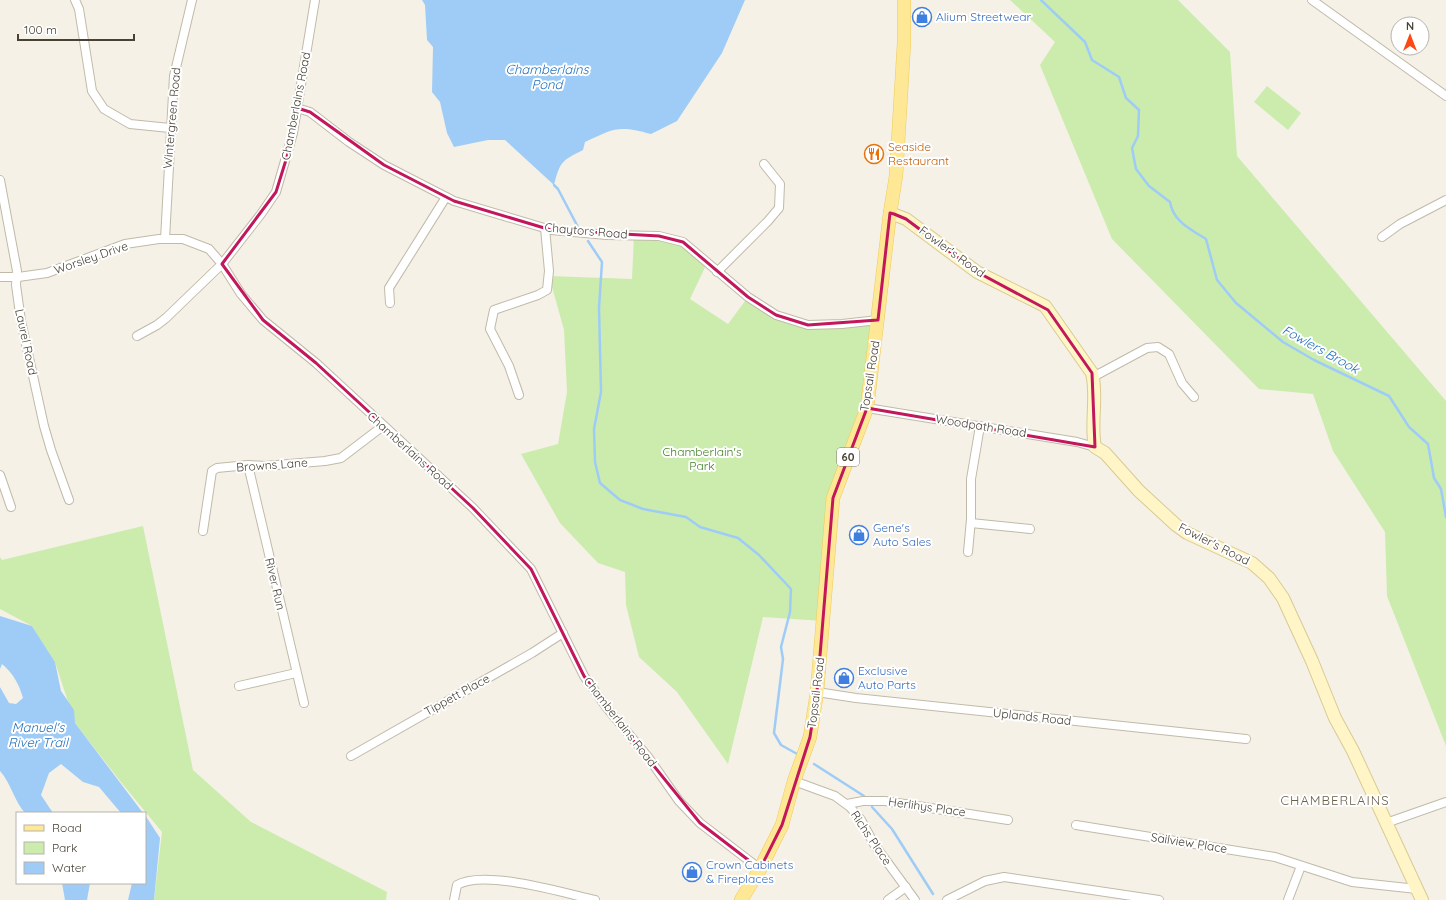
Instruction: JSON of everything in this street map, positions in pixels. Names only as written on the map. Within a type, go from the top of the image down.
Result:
[{"type":"main road","name":"Topsail Road","points":[[741,900],[760,869],[782,825],[794,781],[810,737],[817,692],[833,498],[867,408],[890,213],[896,176],[904,43],[904,0]]},
{"type":"street","points":[[75,0],[79,9],[92,91],[104,109],[130,124],[170,128]]},
{"type":"street","name":"Wintergreen Road","points":[[165,239],[174,76],[192,0]]},
{"type":"street","name":"Chamberlains Road","points":[[315,0],[298,108],[290,147],[276,192],[261,214],[222,264],[241,294],[262,320],[316,363],[473,508],[531,569],[584,676],[607,708],[648,757],[679,801],[700,823],[760,869]]},
{"type":"street","points":[[1312,0],[1446,96]]},
{"type":"street","name":"Chaytors Road","points":[[298,108],[310,112],[349,142],[384,165],[454,202],[545,228],[607,235],[659,236],[683,242],[748,297],[776,316],[808,325],[842,324],[878,320]]},
{"type":"street","points":[[717,272],[779,208],[780,184],[764,164]]},
{"type":"street","name":"Laurel Road","points":[[0,180],[18,277],[16,285],[21,320],[50,450],[69,500]]},
{"type":"street","points":[[390,304],[389,288],[446,197]]},
{"type":"street","points":[[1382,237],[1400,224],[1446,200]]},
{"type":"street","name":"Fowler's Road","points":[[890,213],[906,218],[977,272],[1045,306],[1088,365],[1093,377],[1092,434],[1095,447],[1105,453],[1139,491],[1176,525],[1187,533],[1252,563],[1273,582],[1305,645],[1335,718],[1353,751],[1420,894]]},
{"type":"street","points":[[519,395],[509,366],[490,328],[494,310],[538,295],[547,290],[549,271],[545,228]]},
{"type":"street","name":"Worsley Drive","points":[[0,277],[18,277],[47,273],[125,244],[165,239],[183,239],[209,249],[222,264]]},
{"type":"street","points":[[137,336],[157,325],[166,318],[222,264]]},
{"type":"street","points":[[1093,377],[1147,348],[1158,347],[1169,354],[1182,383],[1194,397]]},
{"type":"street","name":"Woodpath Road","points":[[867,408],[1078,442],[1095,447]]},
{"type":"street","name":"Browns Lane","points":[[202,531],[212,471],[218,468],[248,465],[265,466],[342,458],[383,426]]},
{"type":"street","points":[[968,552],[971,523],[971,479],[980,426]]},
{"type":"street","name":"River Run","points":[[248,465],[304,703]]},
{"type":"street","points":[[0,475],[11,507]]},
{"type":"street","points":[[971,523],[1030,529]]},
{"type":"street","name":"Tippett Place","points":[[352,756],[532,653],[563,633]]},
{"type":"street","points":[[239,686],[296,673]]},
{"type":"street","name":"Uplands Road","points":[[817,692],[856,698],[1246,740]]},
{"type":"street","name":"Richs Place","points":[[794,781],[835,796],[847,804],[861,820],[874,844],[915,900]]},
{"type":"street","name":"Herlihys Place","points":[[847,804],[864,800],[885,801],[1008,820]]},
{"type":"street","points":[[1386,823],[1446,802]]},
{"type":"street","name":"Sailview Place","points":[[1076,826],[1274,857],[1288,860],[1301,866],[1352,882],[1420,894]]},
{"type":"street","points":[[1288,900],[1301,866]]},
{"type":"street","points":[[947,900],[985,881],[1004,877],[1159,900]]},
{"type":"street","points":[[454,900],[457,885],[463,882],[484,880],[526,884],[595,900]]},
{"type":"street","points":[[888,900],[906,887]]},
{"type":"highlighted area","points":[[297,108],[310,112],[384,165],[454,201],[551,230],[659,236],[683,242],[748,297],[776,315],[808,325],[878,320],[890,213],[906,219],[977,272],[1048,310],[1092,373],[1095,447],[867,408],[833,498],[817,692],[810,737],[782,825],[760,869],[700,823],[607,708],[584,676],[531,569],[473,508],[316,363],[263,320],[222,264],[276,192],[290,147]]},
{"type":"green space","points":[[1010,0],[1178,0],[1230,52],[1237,156],[1446,401],[1446,746],[1387,596],[1385,532],[1333,451],[1313,394],[1259,389],[1112,239],[1040,65],[1055,42]]},
{"type":"green space","points":[[1267,86],[1301,113],[1288,130],[1254,102]]},
{"type":"green space","name":"Chamberlain's Park","points":[[634,235],[683,242],[707,263],[690,299],[728,324],[748,297],[776,315],[808,325],[878,320],[867,408],[833,498],[823,621],[763,617],[728,764],[677,692],[639,657],[626,605],[625,572],[598,563],[560,523],[521,454],[558,444],[567,392],[564,330],[549,276],[632,279]]},
{"type":"green space","points":[[143,526],[193,770],[251,822],[387,892],[386,900],[154,900],[162,832],[75,723],[55,662],[32,626],[0,609],[0,557],[2,560]]},
{"type":"water","name":"Chamberlains Pond","points":[[422,0],[745,0],[722,53],[677,121],[651,134],[631,129],[617,129],[585,142],[583,150],[562,163],[554,185],[505,140],[488,140],[454,147],[447,133],[440,102],[432,92],[433,47],[427,40],[425,5]]},
{"type":"water","name":"Manuel's River Trail","points":[[0,616],[32,626],[55,662],[61,691],[74,710],[75,723],[142,812],[120,812],[99,787],[83,782],[61,764],[49,773],[41,795],[52,812],[24,812],[0,771],[0,687],[9,703],[16,704],[23,698],[20,688],[9,671],[2,664],[0,669]]},
{"type":"water","points":[[146,817],[160,838],[154,900],[128,900],[132,884],[146,884]]},
{"type":"water","points":[[62,884],[90,884],[87,900],[65,900]]},
{"type":"waterway","name":"Fowlers Brook","points":[[1041,0],[1085,42],[1092,60],[1119,77],[1126,98],[1139,110],[1138,136],[1132,148],[1136,169],[1149,186],[1170,202],[1178,219],[1188,228],[1206,239],[1217,280],[1236,303],[1283,342],[1314,360],[1389,396],[1409,427],[1428,444],[1434,478],[1441,489],[1446,517]]},
{"type":"waterway","points":[[554,185],[558,189],[579,229]]},
{"type":"waterway","points":[[588,241],[602,262],[599,308],[601,392],[594,429],[595,462],[600,483],[620,500],[643,509],[686,517],[700,527],[738,538],[759,555],[791,589],[790,612],[781,647],[783,659],[774,733],[781,745],[799,755]]},
{"type":"waterway","points":[[814,764],[864,796]]},
{"type":"waterway","points":[[872,807],[892,829],[933,894]]},
{"type":"place","name":"Alium Streetwear","points":[[922,17]]},
{"type":"place","name":"Seaside Restaurant","points":[[874,154]]},
{"type":"place","name":"Gene's Auto Sales","points":[[859,535]]},
{"type":"place","name":"Exclusive Auto Parts","points":[[844,678]]},
{"type":"place","name":"Crown Cabinets & Fireplaces","points":[[692,872]]},
{"type":"district","name":"CHAMBERLAINS","points":[[1335,800]]}]
